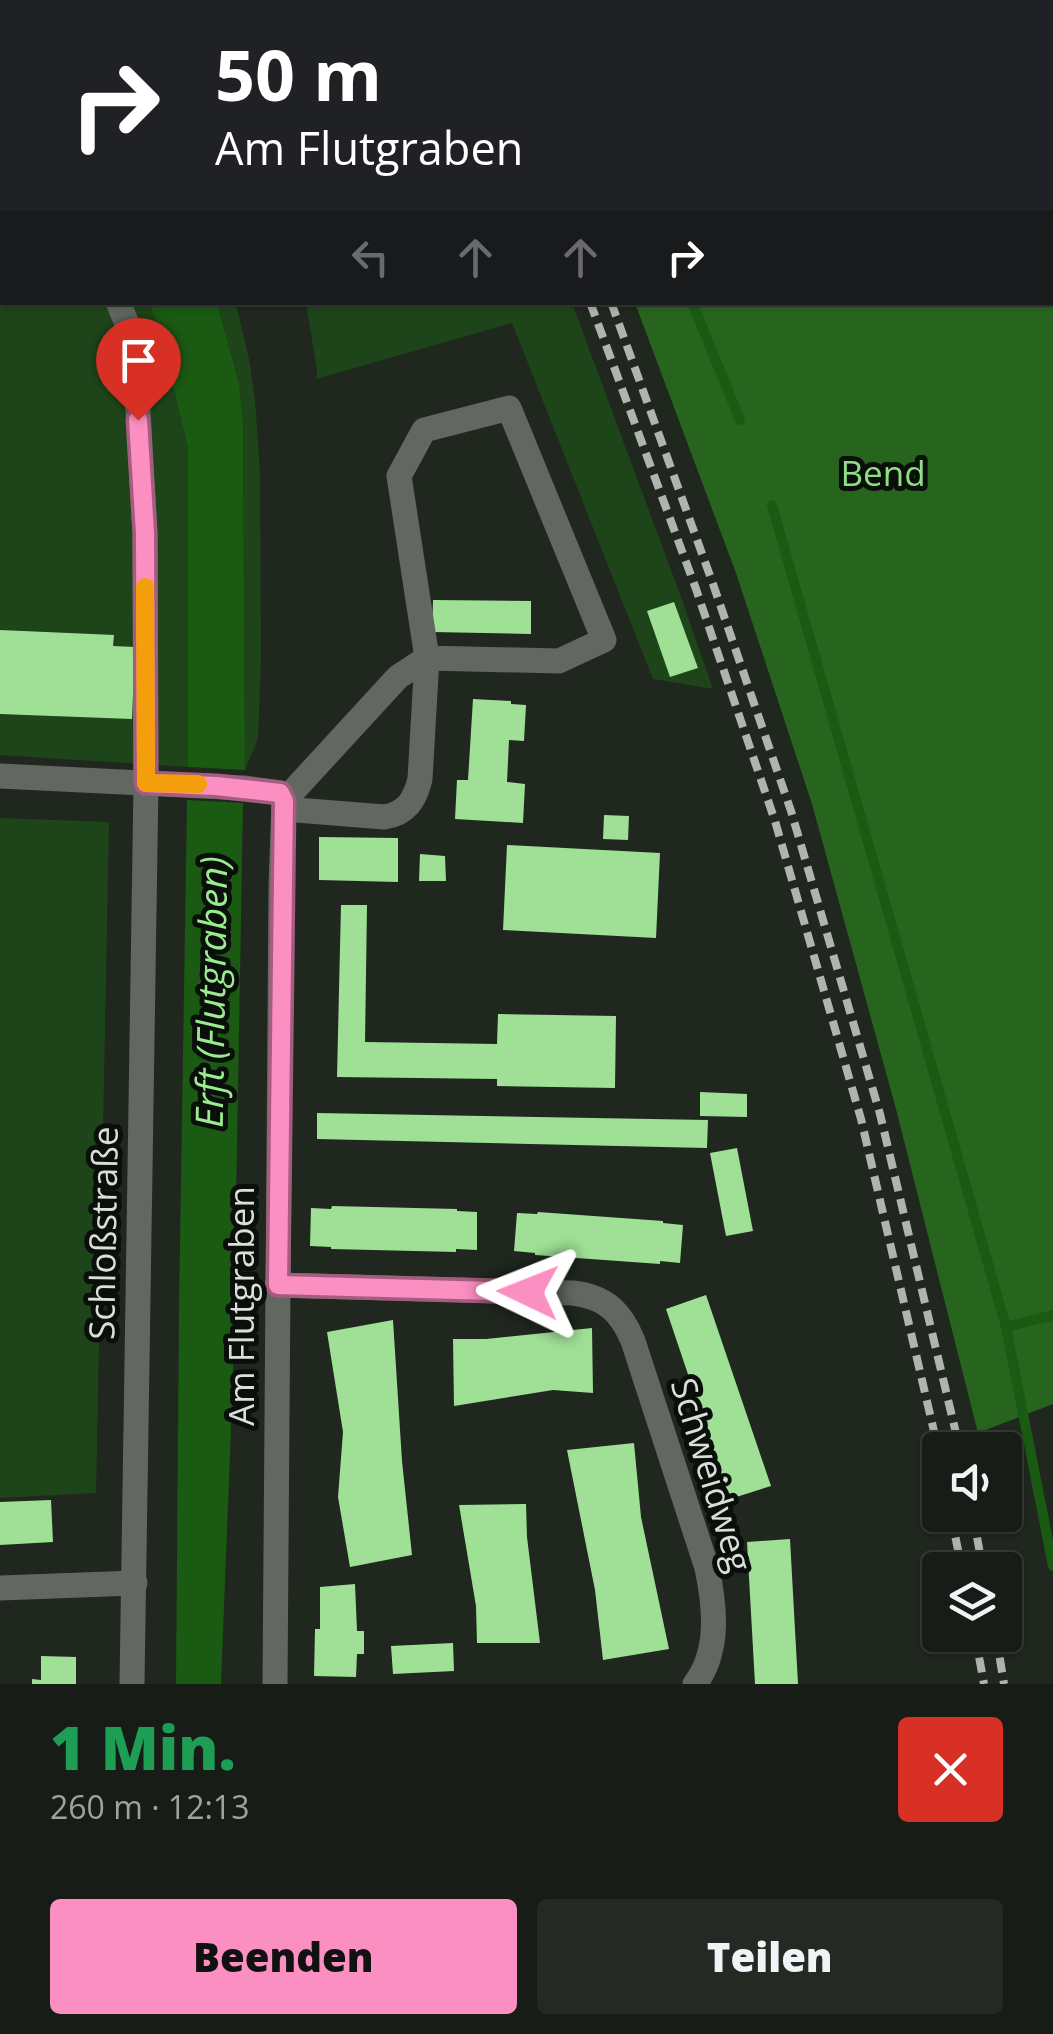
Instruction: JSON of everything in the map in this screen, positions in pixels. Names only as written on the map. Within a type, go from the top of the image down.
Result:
[{"type":"street","name":"Schloßstraße","points":[[119,305],[135,357],[145,533],[146,783],[132,1684]]},
{"type":"street","points":[[284,805],[384,817],[408,807],[416,796],[428,658],[399,476],[424,430],[509,408],[604,640],[559,661],[428,658],[398,677],[284,805]]},
{"type":"street","points":[[0,776],[244,788],[280,793],[284,805]]},
{"type":"street","name":"Am Flutgraben","points":[[275,1684],[284,805]]},
{"type":"street","name":"Schweidweg","points":[[278,1285],[582,1294],[597,1299],[620,1316],[634,1341],[707,1568],[713,1642],[709,1660],[695,1684]]},
{"type":"street","points":[[0,1588],[134,1583]]},
{"type":"shaded area","points":[[0,305],[151,305],[188,448],[188,767],[0,755]]},
{"type":"shaded area","points":[[218,305],[236,305],[250,364],[260,473],[258,739],[245,770],[243,420],[239,383]]},
{"type":"shaded area","points":[[306,305],[573,305],[713,689],[653,679],[512,323],[316,379]]},
{"type":"shaded area","points":[[0,818],[109,822],[96,1493],[0,1498]]},
{"type":"green space","name":"Bend","points":[[636,305],[1053,305],[1053,1404],[981,1432],[978,1432],[896,1109],[812,804],[736,573]]},
{"type":"water","points":[[151,305],[218,305],[239,383],[243,420],[245,770],[188,767],[188,448]]},
{"type":"water","name":"Erft (Flutgraben)","points":[[187,800],[243,803],[233,1377],[221,1684],[176,1684]]},
{"type":"building","points":[[433,600],[531,601],[531,634],[432,632]]},
{"type":"building","points":[[674,602],[698,668],[670,677],[647,611]]},
{"type":"building","points":[[0,630],[114,635],[113,646],[135,647],[132,719],[0,714]]},
{"type":"building","points":[[473,699],[526,705],[524,741],[509,740],[507,782],[525,784],[523,823],[455,819],[457,780],[468,780]]},
{"type":"building","points":[[604,815],[629,816],[628,840],[603,839]]},
{"type":"building","points":[[319,837],[398,838],[398,882],[319,880]]},
{"type":"building","points":[[507,845],[660,853],[656,938],[503,930]]},
{"type":"building","points":[[420,854],[445,856],[446,881],[419,881]]},
{"type":"building","points":[[341,905],[367,905],[365,1042],[497,1044],[498,1014],[616,1016],[615,1088],[497,1086],[497,1079],[337,1077]]},
{"type":"building","points":[[700,1092],[747,1094],[747,1117],[700,1116]]},
{"type":"building","points":[[317,1113],[708,1120],[707,1148],[317,1139]]},
{"type":"building","points":[[737,1148],[753,1231],[726,1236],[710,1153]]},
{"type":"building","points":[[311,1208],[477,1212],[477,1250],[310,1246]]},
{"type":"building","points":[[517,1213],[683,1225],[680,1263],[514,1251]]},
{"type":"building","points":[[706,1295],[771,1486],[730,1499],[666,1309]]},
{"type":"building","points":[[393,1320],[412,1555],[350,1567],[338,1497],[343,1432],[327,1332]]},
{"type":"building","points":[[592,1328],[593,1393],[553,1390],[454,1406],[453,1339]]},
{"type":"building","points":[[634,1443],[641,1517],[669,1649],[603,1660],[595,1590],[567,1450]]},
{"type":"building","points":[[51,1500],[53,1542],[0,1545],[0,1502]]},
{"type":"building","points":[[526,1504],[540,1643],[477,1643],[476,1606],[459,1505]]},
{"type":"building","points":[[790,1539],[798,1684],[755,1684],[747,1542]]},
{"type":"building","points":[[355,1584],[357,1631],[364,1631],[364,1654],[357,1654],[356,1677],[314,1676],[320,1587]]},
{"type":"building","points":[[453,1643],[454,1671],[393,1674],[391,1646]]},
{"type":"building","points":[[41,1656],[76,1657],[76,1684],[32,1684],[32,1679],[41,1680]]},
{"type":"waterway","points":[[693,305],[740,420]]},
{"type":"waterway","points":[[772,505],[1006,1327],[1053,1566]]},
{"type":"waterway","points":[[1006,1327],[1053,1315]]},
{"type":"railway","points":[[591,305],[696,589],[775,821],[861,1119],[934,1432]]},
{"type":"railway","points":[[612,305],[791,811],[880,1114],[956,1432]]},
{"type":"railway","points":[[954,1532],[958,1552]]},
{"type":"railway","points":[[976,1532],[980,1552]]},
{"type":"railway","points":[[978,1652],[984,1684]]},
{"type":"railway","points":[[999,1652],[1004,1684]]},
{"type":"slow traffic","points":[[145,587],[146,783],[198,784]]},
{"type":"route","points":[[138,420],[145,533],[146,783],[244,788],[280,793],[284,801],[278,1285],[528,1292]]}]
